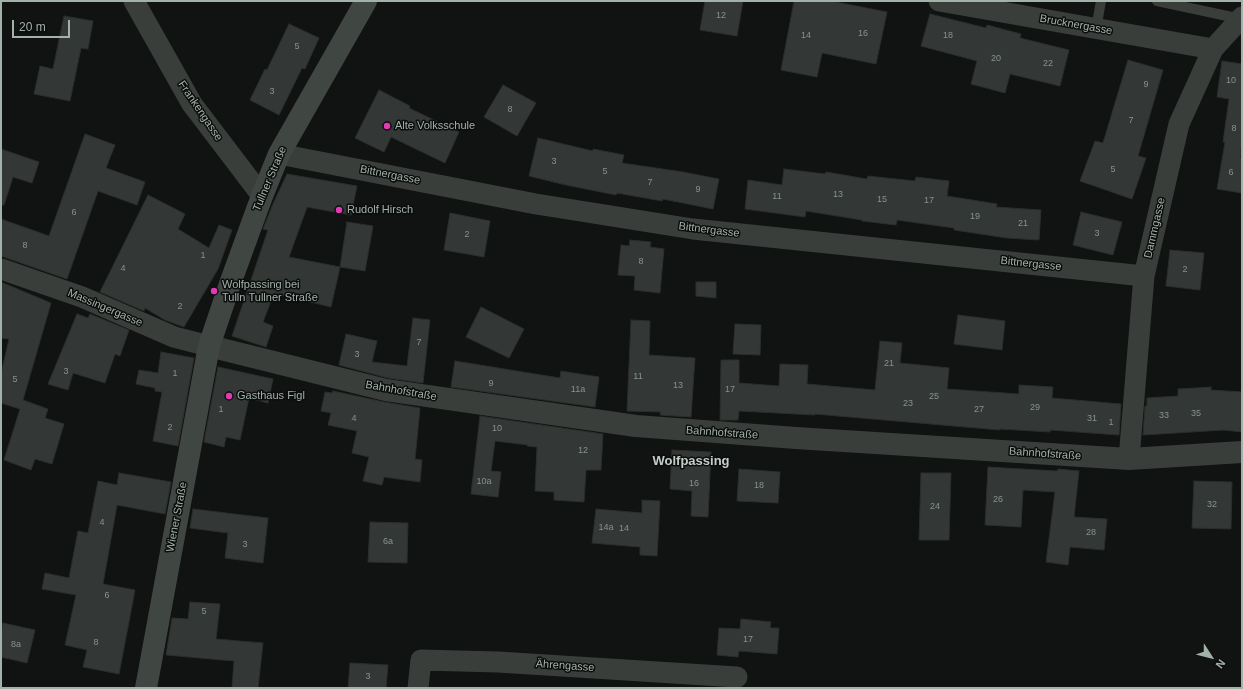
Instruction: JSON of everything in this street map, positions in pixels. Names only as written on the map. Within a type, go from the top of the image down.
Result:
[{"type":"main road","name":"Tullner Straße","points":[[209,346],[230,281],[279,154],[366,1]]},
{"type":"main road","name":"Wiener Straße","points":[[146,688],[209,346]]},
{"type":"street","name":"Frankengasse","points":[[134,1],[192,104],[262,196]]},
{"type":"street","name":"Brucknergasse","points":[[949,2],[1213,49]]},
{"type":"street","name":"Dammgasse","points":[[1129,459],[1144,276],[1179,124],[1213,49],[1240,20]]},
{"type":"street","name":"Bittnergasse","points":[[279,154],[536,204],[693,229],[1144,276]]},
{"type":"street","name":"Massingergasse","points":[[1,269],[82,297],[174,337],[209,346]]},
{"type":"street","name":"Bahnhofstraße","points":[[209,346],[386,390],[636,426],[796,438],[1129,459],[1242,452]]},
{"type":"street","name":"Ährengasse","points":[[418,688],[421,660],[498,662],[737,677]]},
{"type":"lane","points":[[1096,29],[1101,1]]},
{"type":"lane","points":[[1157,1],[1240,20]]},
{"type":"building","points":[[705,1],[743,1],[737,36],[700,30]]},
{"type":"building","points":[[794,1],[831,1],[887,12],[876,64],[822,53],[817,77],[781,70]]},
{"type":"building","points":[[930,14],[986,28],[987,25],[1021,34],[1020,38],[1069,50],[1060,86],[1010,74],[1005,93],[971,84],[977,61],[921,46]]},
{"type":"building","points":[[64,16],[93,21],[88,49],[81,48],[70,101],[34,94],[40,66],[53,69]]},
{"type":"building","points":[[289,24],[319,38],[305,69],[302,68],[279,115],[250,100],[265,69],[267,70]]},
{"type":"building","points":[[1128,60],[1163,70],[1138,156],[1146,158],[1132,199],[1080,181],[1095,141],[1103,143]]},
{"type":"building","points":[[1222,61],[1242,64],[1242,140],[1240,158],[1242,158],[1242,193],[1217,189],[1225,142],[1223,142],[1229,99],[1217,97]]},
{"type":"building","points":[[503,85],[536,103],[517,136],[484,117]]},
{"type":"building","points":[[379,90],[410,106],[409,108],[459,132],[445,163],[391,137],[384,152],[355,138]]},
{"type":"building","points":[[85,134],[115,145],[106,168],[145,182],[137,205],[98,191],[67,279],[1,256],[1,219],[49,236]]},
{"type":"building","points":[[538,138],[593,151],[593,149],[624,155],[622,163],[719,179],[713,209],[663,199],[662,201],[617,193],[616,195],[529,176]]},
{"type":"building","points":[[1,149],[39,162],[32,183],[13,177],[4,205],[1,205]]},
{"type":"building","points":[[784,169],[825,174],[826,172],[867,179],[868,176],[915,181],[916,177],[949,181],[947,196],[997,204],[996,207],[1041,210],[1039,240],[1007,238],[954,230],[954,228],[897,220],[896,225],[862,221],[806,211],[805,217],[745,209],[748,180],[782,185]]},
{"type":"building","points":[[287,174],[357,186],[351,215],[307,207],[289,257],[340,267],[331,307],[274,293],[263,322],[273,326],[266,347],[232,336],[268,230],[263,229]]},
{"type":"building","points":[[148,195],[185,214],[178,229],[209,248],[219,225],[232,230],[218,269],[184,327],[165,320],[145,308],[144,311],[100,292]]},
{"type":"building","points":[[1081,212],[1122,222],[1113,255],[1073,245]]},
{"type":"building","points":[[450,213],[490,221],[484,257],[444,250]]},
{"type":"building","points":[[347,222],[373,226],[365,271],[340,267]]},
{"type":"building","points":[[630,240],[651,242],[650,247],[664,249],[660,293],[634,290],[635,276],[618,275],[621,245],[629,246]]},
{"type":"building","points":[[1170,250],[1204,253],[1200,290],[1166,286]]},
{"type":"building","points":[[1,282],[51,303],[23,400],[48,409],[45,418],[64,424],[52,464],[35,459],[31,470],[4,460],[20,409],[1,403],[1,374],[9,339],[1,338]]},
{"type":"building","points":[[696,282],[716,282],[716,298],[696,296]]},
{"type":"building","points":[[481,307],[524,329],[509,358],[466,337]]},
{"type":"building","points":[[77,314],[88,318],[90,314],[129,330],[120,356],[115,354],[105,383],[73,373],[68,390],[48,384]]},
{"type":"building","points":[[958,315],[1005,321],[1002,350],[954,344]]},
{"type":"building","points":[[413,318],[430,320],[423,383],[388,378],[339,365],[346,334],[377,341],[372,362],[407,366]]},
{"type":"building","points":[[631,320],[650,321],[649,355],[695,358],[691,417],[660,415],[661,412],[627,411]]},
{"type":"building","points":[[735,324],[761,325],[760,355],[733,354]]},
{"type":"building","points":[[880,341],[902,343],[900,363],[949,368],[947,389],[1019,394],[1019,385],[1053,387],[1052,398],[1121,404],[1119,435],[1050,430],[1050,432],[1000,430],[815,414],[739,411],[738,420],[720,420],[721,360],[739,360],[739,383],[779,386],[780,364],[808,365],[807,384],[875,390]]},
{"type":"building","points":[[161,352],[194,358],[178,446],[153,441],[162,392],[155,391],[155,388],[136,384],[139,370],[158,373]]},
{"type":"building","points":[[455,361],[560,378],[561,371],[599,377],[595,407],[451,387]]},
{"type":"building","points":[[218,367],[273,379],[268,403],[249,398],[240,440],[226,437],[224,447],[204,442]]},
{"type":"building","points":[[1211,387],[1211,390],[1242,392],[1242,432],[1224,430],[1143,435],[1147,398],[1178,396],[1178,389]]},
{"type":"building","points":[[333,391],[420,408],[415,459],[422,460],[420,482],[384,477],[382,485],[363,481],[369,457],[352,453],[357,431],[328,425],[331,413],[321,411],[325,392],[332,393]]},
{"type":"building","points":[[480,416],[603,434],[601,470],[586,470],[584,502],[554,500],[554,492],[535,491],[537,447],[495,441],[491,471],[501,472],[498,497],[471,494]]},
{"type":"building","points":[[672,450],[711,452],[708,517],[691,516],[692,491],[670,489]]},
{"type":"building","points":[[988,467],[1079,471],[1074,517],[1107,519],[1104,550],[1070,547],[1068,565],[1046,562],[1055,492],[1023,490],[1021,527],[985,525]]},
{"type":"building","points":[[739,469],[780,472],[778,503],[737,501]]},
{"type":"building","points":[[119,473],[171,482],[165,514],[117,505],[103,584],[135,590],[119,674],[83,667],[87,650],[65,645],[76,595],[42,589],[45,573],[69,578],[78,531],[88,533],[98,481],[117,485]]},
{"type":"building","points":[[921,473],[951,473],[949,540],[919,540]]},
{"type":"building","points":[[1194,481],[1232,482],[1231,529],[1192,528]]},
{"type":"building","points":[[642,500],[660,501],[657,556],[640,555],[640,547],[592,543],[596,509],[642,513]]},
{"type":"building","points":[[193,509],[268,518],[263,563],[225,558],[228,533],[190,528]]},
{"type":"building","points":[[370,522],[408,523],[407,563],[368,562]]},
{"type":"building","points":[[190,602],[220,604],[216,639],[263,643],[258,688],[232,688],[234,661],[166,655],[172,618],[188,619]]},
{"type":"building","points":[[741,619],[771,622],[770,628],[779,628],[777,654],[739,651],[738,657],[717,655],[719,628],[740,629]]},
{"type":"building","points":[[3,623],[35,630],[27,663],[1,657],[1,632]]},
{"type":"building","points":[[350,663],[388,665],[386,688],[348,688]]},
{"type":"place","name":"Alte Volksschule","points":[[387,126]]},
{"type":"place","name":"Rudolf Hirsch","points":[[339,210]]},
{"type":"place","name":"Wolfpassing bei Tulln Tullner Straße","points":[[214,291]]},
{"type":"place","name":"Gasthaus Figl","points":[[229,396]]},
{"type":"district","name":"Wolfpassing","points":[[691,461]]}]
